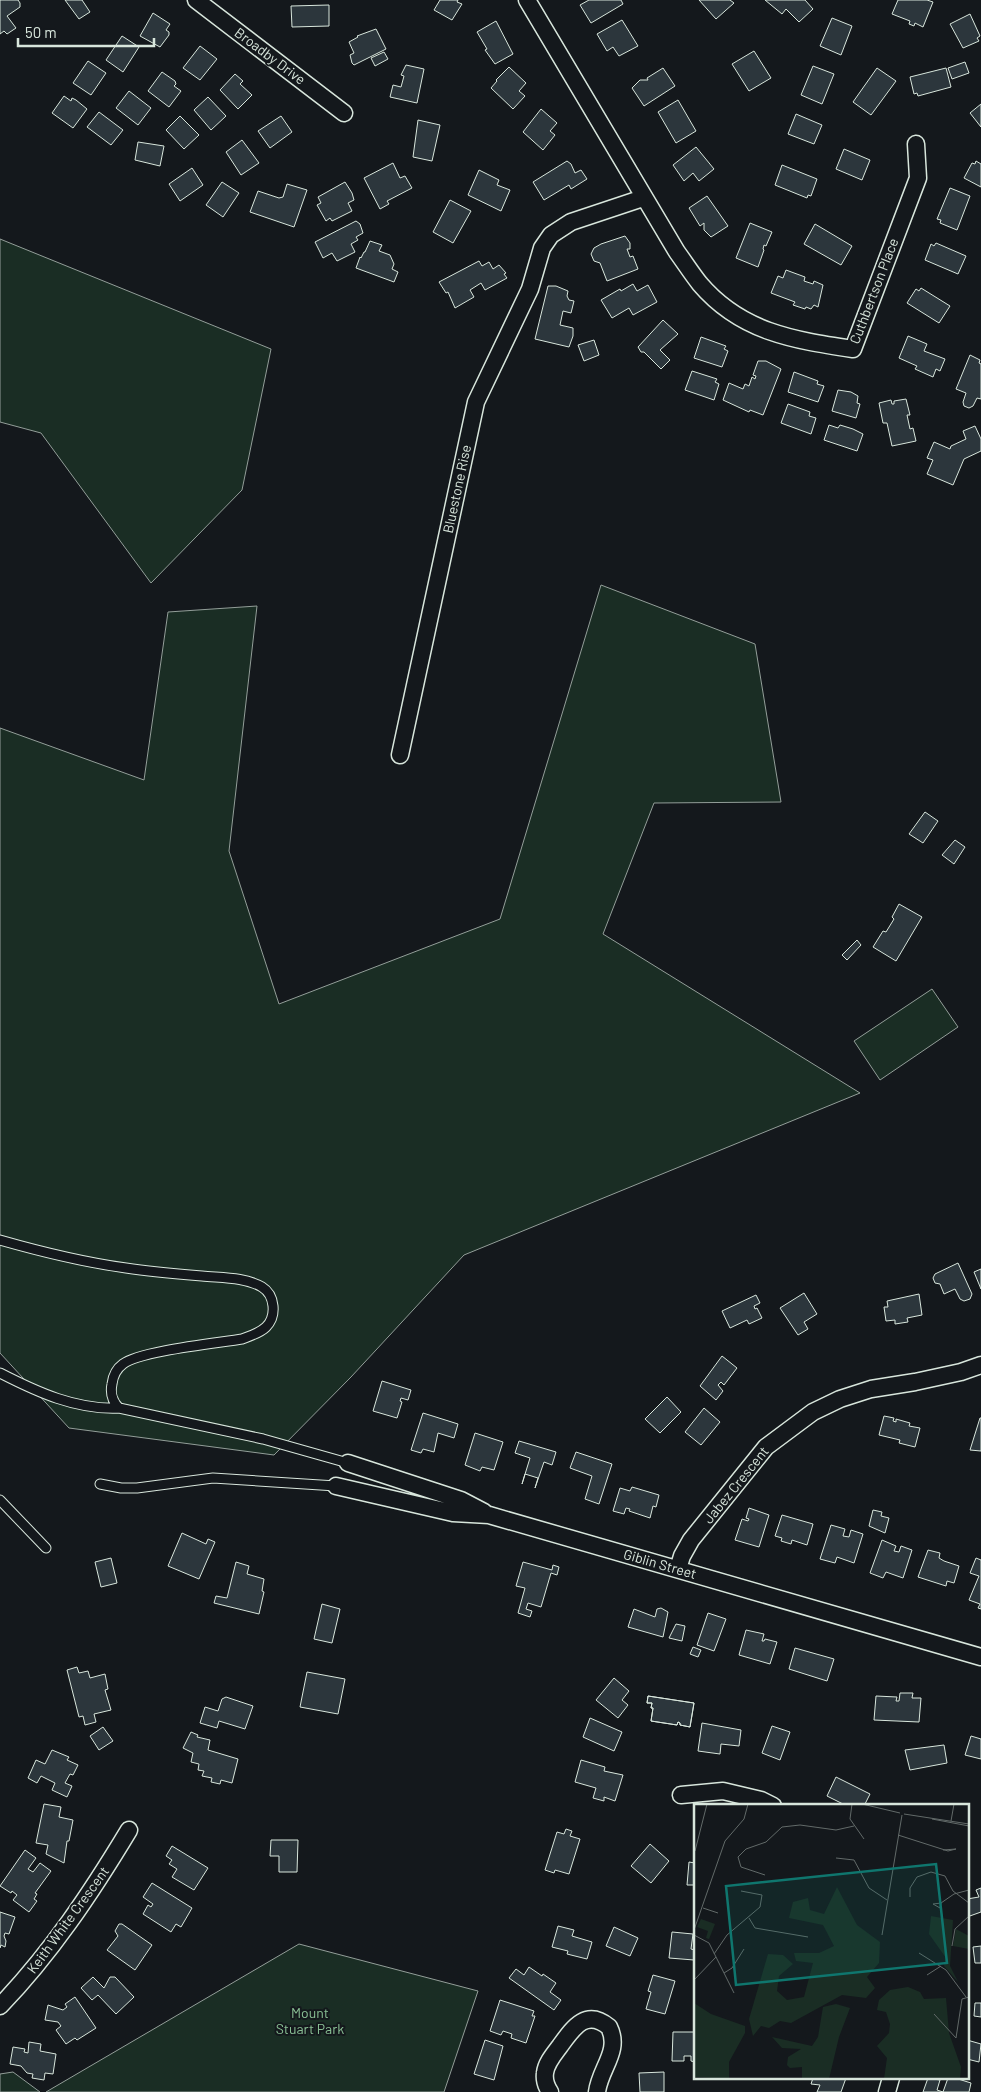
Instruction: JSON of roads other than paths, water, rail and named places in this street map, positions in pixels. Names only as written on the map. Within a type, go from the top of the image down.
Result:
[{"type":"street","name":"Broadby Drive","points":[[196,0],[344,113]]},
{"type":"street","name":"Cuthbertson Place","points":[[527,0],[643,198],[700,284],[743,320],[766,331],[800,341],[853,349],[918,178],[916,144]]},
{"type":"street","name":"Bluestone Rise","points":[[400,755],[476,402],[530,289],[542,248],[551,235],[571,222],[643,198]]},
{"type":"street","name":"Jabez Crescent","points":[[678,1569],[682,1556],[691,1540],[766,1447],[813,1412],[840,1399],[871,1389],[961,1372],[981,1365]]},
{"type":"street","points":[[348,1463],[461,1500],[489,1514]]},
{"type":"street","name":"Giblin Street","points":[[336,1486],[453,1513],[489,1514],[981,1657]]},
{"type":"street","points":[[681,1795],[723,1791],[768,1804]]},
{"type":"street","name":"Keith White Crescent","points":[[0,2006],[20,1985],[59,1937],[93,1890],[128,1830]]},
{"type":"street","points":[[550,2092],[544,2079],[548,2063],[573,2028],[586,2020],[595,2019],[609,2027],[614,2042],[613,2049],[598,2080],[597,2092]]},
{"type":"lane","points":[[0,1240],[80,1261],[128,1269],[248,1282],[262,1286],[270,1294],[273,1303],[272,1315],[267,1326],[257,1333],[242,1339],[143,1356],[123,1363],[115,1373],[111,1394],[114,1403],[119,1408]]},
{"type":"lane","points":[[0,1373],[27,1387],[62,1400],[103,1408],[119,1408],[263,1439],[348,1463]]},
{"type":"lane","points":[[100,1484],[121,1488],[137,1488],[212,1478],[336,1486]]},
{"type":"lane","points":[[0,1500],[46,1548]]},
{"type":"park label","name":"Mount Stuart Park","points":[[310,2022]]}]
